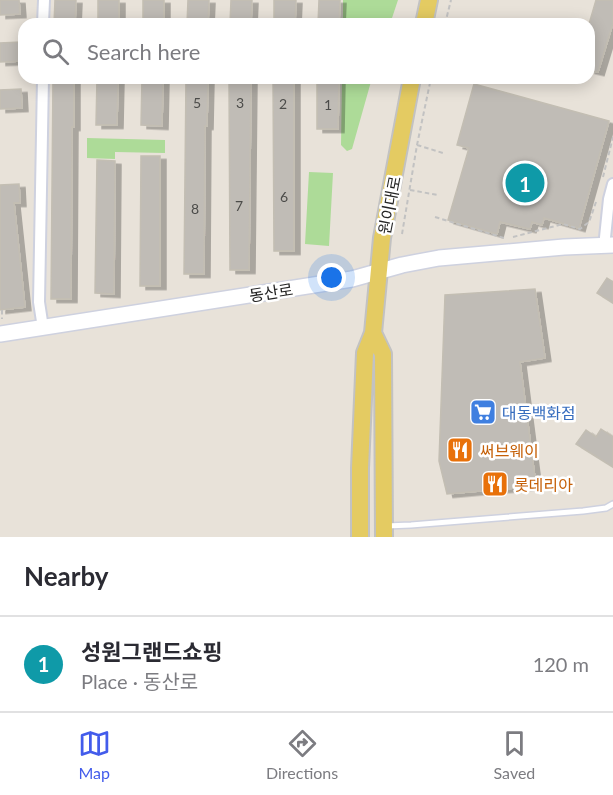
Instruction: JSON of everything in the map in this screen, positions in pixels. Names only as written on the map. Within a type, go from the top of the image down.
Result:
[{"type":"main road","points":[[425,18],[429,0]]},
{"type":"main road","name":"원이대로","points":[[360,537],[364,353],[373,333],[382,238],[411,84]]},
{"type":"main road","name":"동산로","points":[[1,329],[43,328],[352,279],[402,265],[439,258],[564,247],[609,246]]},
{"type":"main road","name":"원이대로","points":[[373,333],[383,354],[384,531]]},
{"type":"street","points":[[44,0],[44,18]]},
{"type":"street","points":[[43,84],[39,302],[43,328]]},
{"type":"street","points":[[609,246],[609,199],[613,184]]},
{"type":"lane","points":[[384,531],[411,525],[582,511],[606,508],[613,504]]},
{"type":"path","points":[[446,18],[451,0]]},
{"type":"path","points":[[402,234],[430,84]]},
{"type":"path","points":[[601,187],[613,137]]},
{"type":"path","points":[[417,145],[443,153]]},
{"type":"path","points":[[410,190],[438,195]]},
{"type":"path","points":[[435,217],[507,238],[563,224],[580,229],[589,222],[598,196]]},
{"type":"path","points":[[1,329],[2,310]]},
{"type":"green space","points":[[343,0],[398,0],[392,18],[343,18]]},
{"type":"green space","points":[[342,84],[370,84],[352,149],[347,151],[341,145]]},
{"type":"green space","points":[[87,138],[165,140],[165,153],[115,152],[115,159],[87,158]]},
{"type":"green space","points":[[309,172],[333,173],[329,246],[305,244]]},
{"type":"building","points":[[0,0],[19,0],[20,14],[0,15]]},
{"type":"building","points":[[55,0],[76,0],[75,18],[54,18]]},
{"type":"building","points":[[98,0],[119,0],[119,18],[98,18]]},
{"type":"building","points":[[143,0],[164,0],[164,18],[143,18]]},
{"type":"building","points":[[188,0],[209,0],[208,18],[187,18]]},
{"type":"building","points":[[231,0],[252,0],[251,18],[230,18]]},
{"type":"building","points":[[274,0],[296,0],[295,18],[274,18]]},
{"type":"building","points":[[319,0],[340,0],[339,18],[318,18]]},
{"type":"building","points":[[596,0],[613,0],[613,23],[598,72],[595,71],[595,18],[591,18]]},
{"type":"building","points":[[18,42],[18,61],[0,62],[0,43]]},
{"type":"building","points":[[53,84],[74,84],[71,299],[51,299]]},
{"type":"building","points":[[97,84],[118,84],[117,125],[96,125]]},
{"type":"building","points":[[142,84],[163,84],[162,126],[141,125]]},
{"type":"building","points":[[186,84],[208,84],[207,126],[205,126],[204,274],[184,274]]},
{"type":"building","points":[[229,84],[251,84],[249,270],[230,270]]},
{"type":"building","points":[[273,84],[294,84],[294,251],[274,251]]},
{"type":"building","points":[[317,84],[339,84],[338,129],[317,129]]},
{"type":"building","points":[[474,84],[609,121],[579,228],[544,218],[542,225],[532,222],[530,229],[500,222],[497,234],[448,220],[469,148],[457,145]]},
{"type":"building","points":[[21,89],[22,108],[0,109],[0,90]]},
{"type":"building","points":[[141,156],[160,156],[160,286],[140,286]]},
{"type":"building","points":[[97,160],[115,161],[114,294],[95,293]]},
{"type":"building","points":[[19,184],[20,203],[14,203],[25,307],[0,310],[0,185]]},
{"type":"building","points":[[607,278],[613,282],[613,303],[597,293]]},
{"type":"building","name":"대동백화점","points":[[535,289],[545,358],[520,362],[536,486],[447,494],[439,461],[445,295]]},
{"type":"building","points":[[601,429],[613,437],[613,467],[576,444],[586,430],[596,437]]},
{"type":"place","name":"성원그랜드쇼핑","points":[[525,183]]},
{"type":"place","name":"대동백화점","points":[[483,412]]},
{"type":"place","name":"써브웨이","points":[[460,450]]},
{"type":"place","name":"롯데리아","points":[[495,484]]}]
